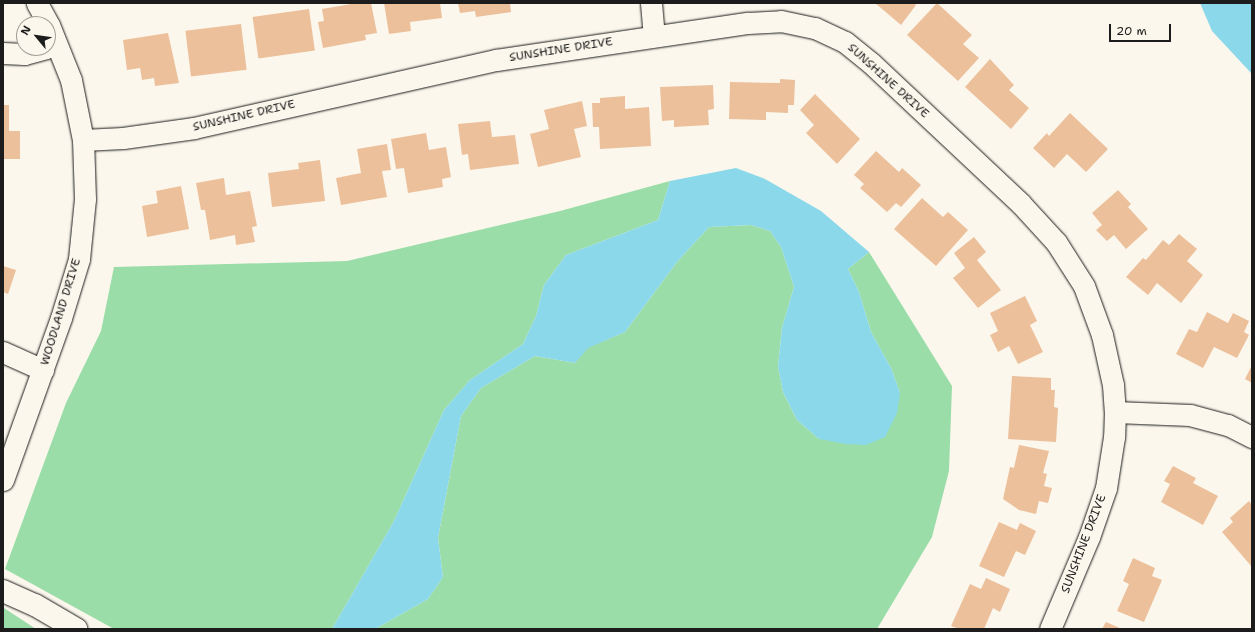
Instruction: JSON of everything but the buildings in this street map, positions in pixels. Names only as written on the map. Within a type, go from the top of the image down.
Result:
[{"type":"street","name":"WOODLAND DRIVE","points":[[37,3],[41,16]]},
{"type":"street","points":[[651,3],[654,36]]},
{"type":"street","name":"SUNSHINE DRIVE","points":[[83,140],[123,138],[194,128],[496,60],[748,23],[781,21],[815,28],[844,42],[871,63],[1021,204],[1056,242],[1084,286],[1102,334],[1113,385],[1115,412],[1114,437],[1106,488],[1089,537],[1050,629]]},
{"type":"street","points":[[3,53],[16,54]]},
{"type":"street","name":"WOODLAND DRIVE","points":[[3,480],[43,370],[79,259],[85,199],[83,140],[72,80],[56,55]]},
{"type":"street","points":[[3,352],[43,370]]},
{"type":"street","points":[[1115,412],[1190,415],[1228,425],[1252,437]]},
{"type":"street","points":[[3,591],[35,605],[76,629]]},
{"type":"green space","points":[[670,181],[658,220],[566,255],[544,285],[536,316],[523,344],[470,380],[444,410],[394,521],[332,629],[114,629],[5,569],[66,403],[101,331],[114,267],[347,261],[560,211]]},
{"type":"green space","points":[[751,225],[770,231],[781,247],[794,287],[782,328],[778,366],[783,392],[797,420],[819,439],[900,393],[891,368],[871,332],[859,292],[848,269],[869,252],[952,386],[949,471],[932,537],[877,629],[375,629],[428,599],[443,577],[438,538],[461,416],[481,388],[535,356],[575,363],[587,348],[625,332],[677,262],[709,227]]},
{"type":"green space","points":[[4,608],[36,629],[3,629]]},
{"type":"water","points":[[1200,3],[1252,3],[1252,74],[1212,31]]},
{"type":"water","points":[[736,168],[765,179],[821,211],[869,252],[848,269],[859,292],[871,332],[891,368],[900,393],[897,413],[885,437],[866,445],[846,444],[819,439],[797,420],[783,392],[778,366],[782,328],[794,287],[781,247],[770,231],[751,225],[709,227],[677,262],[625,332],[588,348],[575,363],[535,356],[481,388],[461,416],[438,538],[443,577],[428,599],[375,629],[332,629],[394,521],[444,410],[470,380],[523,344],[536,316],[544,285],[566,255],[658,220],[670,181]]}]
